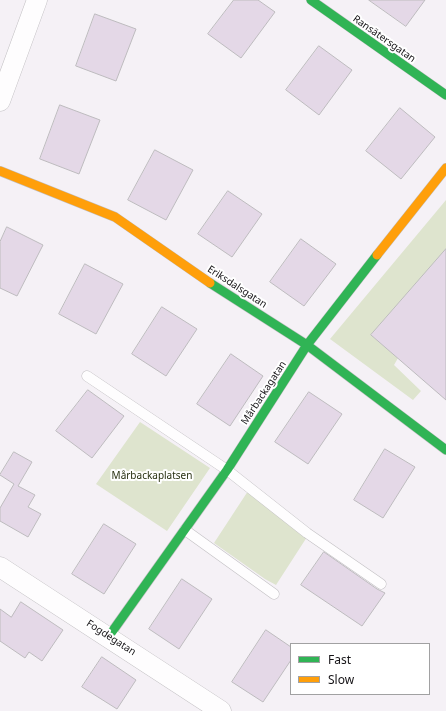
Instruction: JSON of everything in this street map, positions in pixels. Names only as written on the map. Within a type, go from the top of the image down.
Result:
[{"type":"street","points":[[0,101],[37,0]]},
{"type":"street","name":"Ransätersgatan","points":[[311,0],[446,95]]},
{"type":"street","name":"Mårbackagatan","points":[[109,636],[227,470],[307,345],[446,168]]},
{"type":"street","name":"Eriksdalsgatan","points":[[0,171],[115,217],[209,282],[307,345],[446,450]]},
{"type":"street","name":"Fogdegatan","points":[[0,567],[109,636],[221,711]]},
{"type":"lane","points":[[87,376],[227,470],[307,533],[381,584]]},
{"type":"lane","points":[[185,530],[274,594]]},
{"type":"green space","points":[[446,200],[446,249],[371,335],[398,358],[394,365],[421,391],[413,400],[330,339]]},
{"type":"green space","name":"Mårbackaplatsen","points":[[140,422],[210,468],[167,531],[96,484]]},
{"type":"green space","points":[[248,491],[307,537],[276,585],[265,579],[214,543]]},
{"type":"building","points":[[234,0],[258,0],[275,12],[241,58],[208,34]]},
{"type":"building","points":[[369,0],[425,0],[406,26]]},
{"type":"building","points":[[95,14],[136,29],[116,81],[76,66]]},
{"type":"building","points":[[319,46],[352,70],[319,115],[286,90]]},
{"type":"building","points":[[60,105],[100,120],[79,174],[40,159]]},
{"type":"building","points":[[400,108],[435,137],[401,179],[366,151]]},
{"type":"building","points":[[155,150],[193,170],[166,220],[128,200]]},
{"type":"building","points":[[228,191],[262,214],[232,257],[198,234]]},
{"type":"building","points":[[7,227],[43,245],[17,296],[0,288],[0,242]]},
{"type":"building","points":[[301,239],[336,264],[304,306],[270,282]]},
{"type":"building","points":[[446,249],[446,400],[371,335]]},
{"type":"building","points":[[85,264],[123,284],[96,334],[59,314]]},
{"type":"building","points":[[162,307],[197,329],[166,376],[132,354]]},
{"type":"building","points":[[231,354],[263,376],[230,426],[197,404]]},
{"type":"building","points":[[88,390],[124,416],[92,458],[56,431]]},
{"type":"building","points":[[309,392],[342,414],[308,464],[275,442]]},
{"type":"building","points":[[385,449],[415,467],[383,518],[354,500]]},
{"type":"building","points":[[14,452],[32,462],[18,486],[35,495],[28,507],[41,514],[28,537],[0,521],[0,508],[14,484],[0,475]]},
{"type":"building","points":[[104,524],[136,544],[104,594],[72,574]]},
{"type":"building","points":[[324,552],[385,593],[362,626],[301,585]]},
{"type":"building","points":[[182,579],[212,599],[179,649],[149,629]]},
{"type":"building","points":[[21,602],[63,630],[42,661],[29,652],[25,658],[0,641],[0,609],[11,617]]},
{"type":"building","points":[[266,630],[290,646],[290,662],[263,702],[232,682]]},
{"type":"building","points":[[102,657],[136,680],[117,709],[82,687]]},
{"type":"traffic: fast","points":[[311,0],[446,95]]},
{"type":"traffic: fast","points":[[109,636],[227,470],[307,345],[377,255]]},
{"type":"traffic: fast","points":[[210,283],[307,345],[446,450]]},
{"type":"traffic: slow","points":[[377,255],[446,168]]},
{"type":"traffic: slow","points":[[0,171],[115,217],[210,283]]}]
